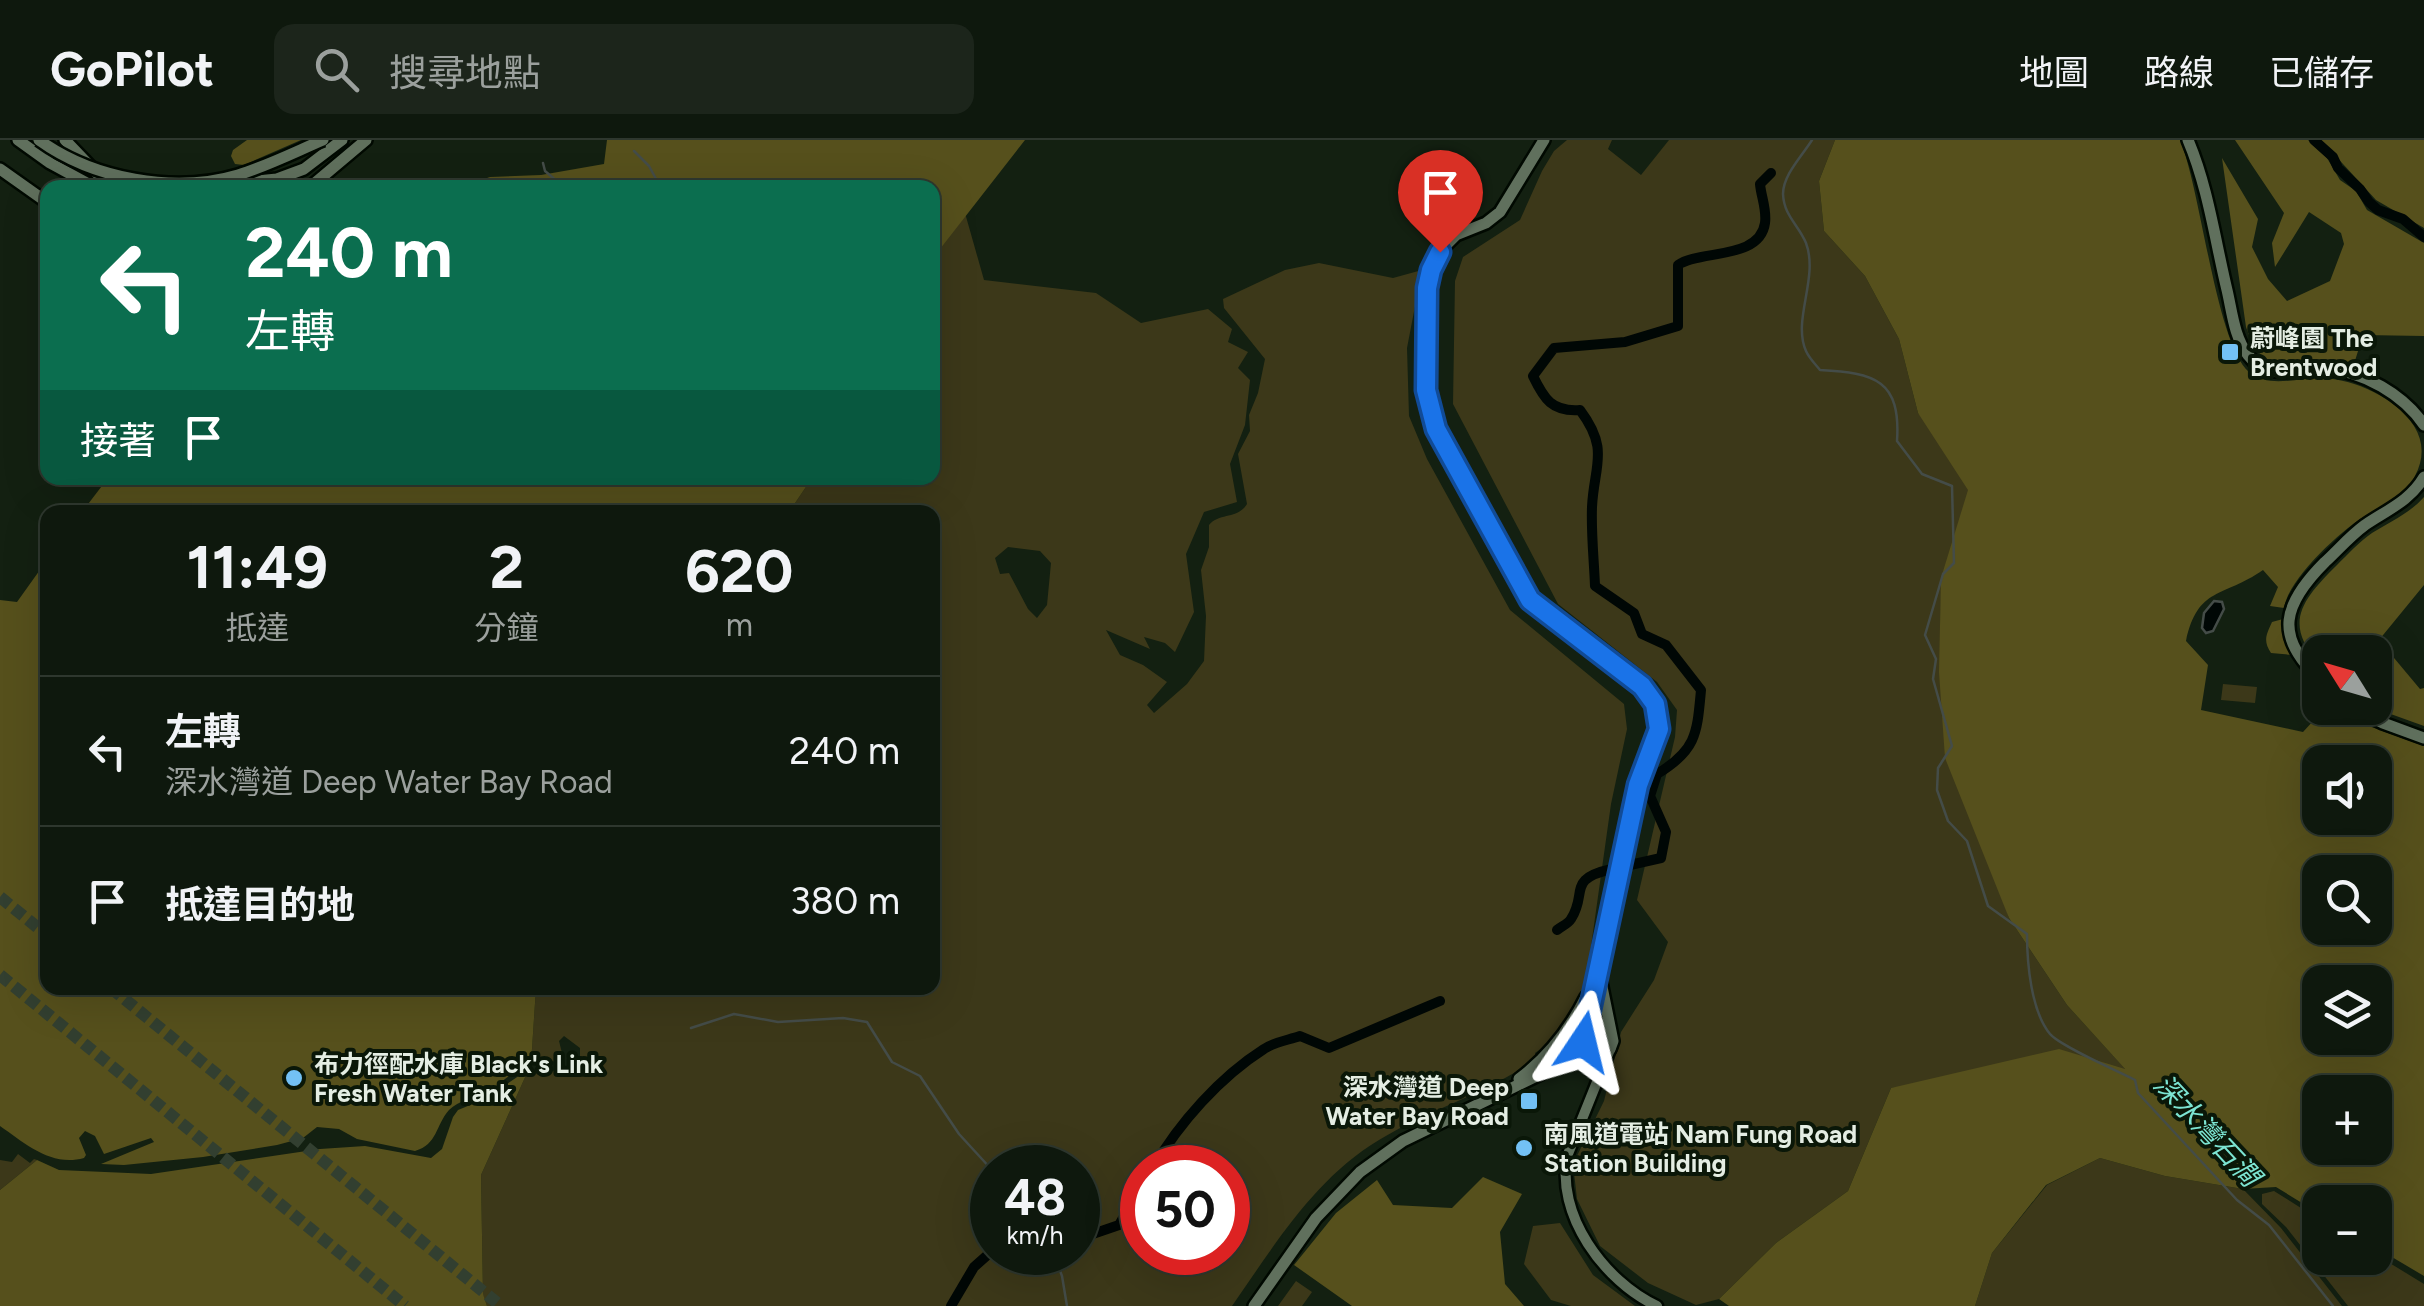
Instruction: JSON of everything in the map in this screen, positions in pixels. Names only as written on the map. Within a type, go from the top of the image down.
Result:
[{"type":"main road","points":[[18,140],[82,180]]},
{"type":"main road","points":[[39,140],[95,169],[151,180]]},
{"type":"main road","points":[[65,140],[103,180]]},
{"type":"main road","points":[[206,180],[235,176],[323,140]]},
{"type":"main road","points":[[278,180],[304,169],[342,140]]},
{"type":"main road","points":[[320,180],[366,140]]},
{"type":"main road","points":[[1544,140],[1500,212],[1456,236],[1436,258],[1427,288],[1426,390],[1436,429],[1527,597],[1646,690],[1658,712],[1658,734],[1638,785],[1584,1035],[1589,1052]]},
{"type":"main road","points":[[2188,140],[2237,333],[2251,360],[2271,372],[2324,369],[2364,379],[2404,402],[2424,425]]},
{"type":"main road","points":[[0,169],[40,197]]},
{"type":"main road","points":[[2302,660],[2290,640],[2292,602],[2308,579],[2351,536],[2405,500],[2424,477]]},
{"type":"main road","points":[[2389,725],[2424,738]]},
{"type":"main road","points":[[1254,1306],[1316,1218],[1360,1172],[1403,1141],[1589,1052],[1602,1054],[1612,1046],[1598,968]]},
{"type":"main road","points":[[1500,1094],[1530,1071],[1563,1035],[1577,1016],[1598,968]]},
{"type":"main road","points":[[1541,1074],[1597,1024],[1610,1030]]},
{"type":"street","points":[[1612,1046],[1566,1163],[1570,1201],[1606,1268],[1629,1290],[1657,1306]]},
{"type":"street","points":[[1589,1052],[1596,1067],[1594,1096]]},
{"type":"shaded area","points":[[247,140],[301,140],[244,165],[235,164],[233,150]]},
{"type":"shaded area","points":[[607,140],[1025,140],[940,249],[940,180],[481,180],[604,164]]},
{"type":"shaded area","points":[[1567,140],[1612,140],[1608,149],[1641,175],[1669,140],[1835,140],[1819,181],[1824,231],[1865,276],[1899,339],[1918,413],[1980,474],[1941,597],[1940,681],[2009,918],[2067,1005],[2127,1071],[1891,1088],[1848,1191],[1776,1243],[1719,1299],[1696,1305],[1648,1283],[1600,1246],[1577,1199],[1573,1164],[1604,1101],[1621,1032],[1654,980],[1668,942],[1637,900],[1675,737],[1677,710],[1657,682],[1558,604],[1453,404],[1455,281],[1463,257],[1520,220],[1542,171],[1554,151]]},
{"type":"shaded area","points":[[1835,140],[2180,140],[2227,331],[2237,356],[2249,372],[2266,380],[2322,378],[2361,386],[2397,407],[2414,426],[2420,438],[2421,457],[2411,483],[2328,546],[2294,584],[2284,608],[2270,606],[2278,587],[2263,570],[2205,602],[2191,623],[2186,641],[2208,665],[2201,710],[2303,732],[2309,725],[2366,725],[2424,746],[2424,1276],[2392,1257],[2392,1185],[2302,1185],[2302,1203],[2276,1187],[2243,1189],[2165,1176],[2100,1158],[2046,1185],[1992,1253],[1975,1306],[1729,1306],[1719,1299],[1776,1243],[1848,1191],[1891,1088],[2059,1049],[2125,1069],[2067,1005],[2009,918],[1945,758],[1939,672],[1941,578],[1968,490],[1918,413],[1899,339],[1865,276],[1824,231],[1819,181]]},
{"type":"shaded area","points":[[2235,140],[2308,140],[2327,158],[2340,180],[2356,191],[2367,210],[2424,243],[2424,336],[2363,335],[2354,364],[2324,359],[2271,362],[2254,349],[2246,327],[2222,158],[2258,219],[2252,247],[2268,279],[2287,301],[2330,281],[2344,244],[2341,233],[2309,212],[2275,267],[2272,243],[2284,213]]},
{"type":"shaded area","points":[[2321,140],[2424,140],[2424,228],[2376,200]]},
{"type":"shaded area","points":[[965,213],[984,280],[1096,293],[1141,323],[1208,309],[1232,329],[1228,342],[1248,352],[1238,368],[1250,380],[1245,425],[1230,464],[1237,502],[1204,512],[1186,554],[1194,612],[1175,652],[1165,643],[1144,637],[1150,649],[1106,630],[1120,655],[1167,682],[1147,705],[1154,713],[1187,684],[1204,661],[1206,616],[1201,570],[1209,547],[1209,525],[1247,504],[1238,454],[1250,431],[1249,415],[1265,359],[1224,308],[1223,299],[1285,270],[1319,263],[1393,278],[1422,270],[1407,348],[1409,416],[1427,459],[1510,610],[1624,704],[1627,729],[1611,804],[1585,989],[1554,1040],[1535,1053],[1536,1058],[1524,1067],[1379,1140],[1335,1174],[1297,1215],[1232,1306],[487,1306],[483,1295],[481,1175],[527,1073],[564,1070],[575,1077],[580,1074],[580,1048],[564,1036],[559,1041],[562,1053],[557,1061],[531,1064],[536,995],[940,995],[940,505],[794,505],[807,485],[940,485],[940,248]],"holes":[[[1008,547],[1040,551],[1051,563],[1047,605],[1037,618],[1009,573],[1000,574],[995,558]]]},
{"type":"shaded area","points":[[103,485],[807,485],[794,505],[87,505]]},
{"type":"shaded area","points":[[2424,497],[2424,585],[2383,635],[2302,636],[2300,623],[2302,611],[2315,589],[2367,537]]},
{"type":"shaded area","points":[[40,570],[40,995],[536,995],[531,1064],[485,1093],[453,1107],[432,1139],[415,1151],[357,1139],[339,1129],[317,1127],[303,1138],[277,1145],[203,1157],[101,1164],[154,1142],[151,1138],[104,1154],[95,1136],[85,1131],[79,1138],[84,1158],[61,1159],[39,1152],[0,1126],[0,600],[17,602]]},
{"type":"shaded area","points":[[2214,601],[2222,602],[2224,609],[2213,631],[2206,633],[2202,628],[2204,613]]},
{"type":"shaded area","points":[[2283,619],[2283,639],[2292,655],[2271,653],[2267,645],[2272,622]]},
{"type":"shaded area","points":[[2392,656],[2420,689],[2424,688],[2424,726],[2392,714]]},
{"type":"shaded area","points":[[2223,684],[2257,687],[2255,703],[2221,700]]},
{"type":"shaded area","points":[[527,1073],[481,1175],[483,1294],[487,1306],[0,1306],[0,1190],[37,1160],[59,1170],[151,1174],[365,1146],[431,1158],[442,1149],[458,1110],[485,1099]]},
{"type":"shaded area","points":[[18,1154],[30,1163],[37,1160],[0,1190],[0,1160],[12,1162]]},
{"type":"shaded area","points":[[2100,1158],[2165,1176],[2243,1189],[2302,1255],[2302,1275],[2318,1275],[2342,1306],[1975,1306],[1992,1253],[2047,1185]]},
{"type":"shaded area","points":[[1483,1177],[1522,1194],[1500,1232],[1505,1284],[1524,1306],[1352,1306],[1294,1265],[1336,1213],[1377,1180],[1393,1205],[1452,1208]]},
{"type":"shaded area","points":[[2274,1191],[2302,1209],[2302,1247],[2262,1204],[2262,1194]]},
{"type":"shaded area","points":[[1560,1223],[1593,1275],[1635,1306],[1571,1306],[1551,1300],[1524,1264],[1533,1226]]},
{"type":"shaded area","points":[[2392,1264],[2424,1284],[2424,1306],[2348,1306],[2324,1275],[2392,1275]]},
{"type":"shaded area","points":[[1296,1281],[1312,1292],[1302,1306],[1278,1306]]},
{"type":"waterway","name":"深水灣石澗","points":[[1812,140],[1790,173],[1783,194],[1809,256],[1802,326],[1806,351],[1820,370],[1856,374],[1881,384],[1894,405],[1897,441],[1922,474],[1952,486],[1954,563],[1943,574],[1925,635],[1936,659],[1933,679],[1952,746],[1938,768],[1937,790],[1948,821],[1967,841],[1988,906],[2027,934],[2034,1000],[2050,1034],[2135,1080],[2138,1093],[2237,1200],[2269,1225],[2333,1306]]},
{"type":"waterway","points":[[2314,140],[2378,210],[2403,219],[2424,237]]},
{"type":"waterway","points":[[634,151],[657,180]]},
{"type":"waterway","points":[[543,163],[545,171],[556,180]]},
{"type":"waterway","points":[[1630,865],[1661,858],[1666,832],[1650,796],[1657,774],[1680,757],[1692,739],[1701,690],[1666,645],[1642,634],[1634,613],[1595,586],[1595,436],[1580,410],[1562,409],[1550,402],[1533,376],[1554,348],[1625,342],[1678,326],[1678,265],[1741,249],[1761,235],[1765,218],[1760,184],[1771,173]]},
{"type":"waterway","points":[[1557,930],[1567,924],[1576,910],[1583,882],[1612,869]]},
{"type":"waterway","points":[[1168,1145],[1202,1102],[1232,1073],[1268,1047],[1300,1036],[1329,1048],[1440,1001]]},
{"type":"waterway","points":[[691,1028],[734,1014],[778,1022],[843,1018],[867,1022],[892,1062],[920,1076],[970,1146]]},
{"type":"waterway","points":[[1100,1232],[1120,1223]]},
{"type":"waterway","points":[[951,1306],[970,1274]]},
{"type":"waterway","points":[[1062,1275],[1067,1306]]},
{"type":"tunnel","points":[[0,897],[40,930]]},
{"type":"tunnel","points":[[0,975],[405,1306]]},
{"type":"tunnel","points":[[120,995],[501,1306]]},
{"type":"place","name":"蔚峰園 The Brentwood","points":[[2230,352]]},
{"type":"place","name":"布力徑配水庫 Black's Link Fresh Water Tank","points":[[294,1078]]},
{"type":"place","name":"深水灣道 Deep Water Bay Road","points":[[1529,1101]]},
{"type":"place","name":"南風道電站 Nam Fung Road Station Building","points":[[1524,1148]]},
{"type":"route","points":[[1440,252],[1427,288],[1426,390],[1436,429],[1530,600],[1642,686],[1658,712],[1658,734],[1638,785],[1583,1042]]}]
